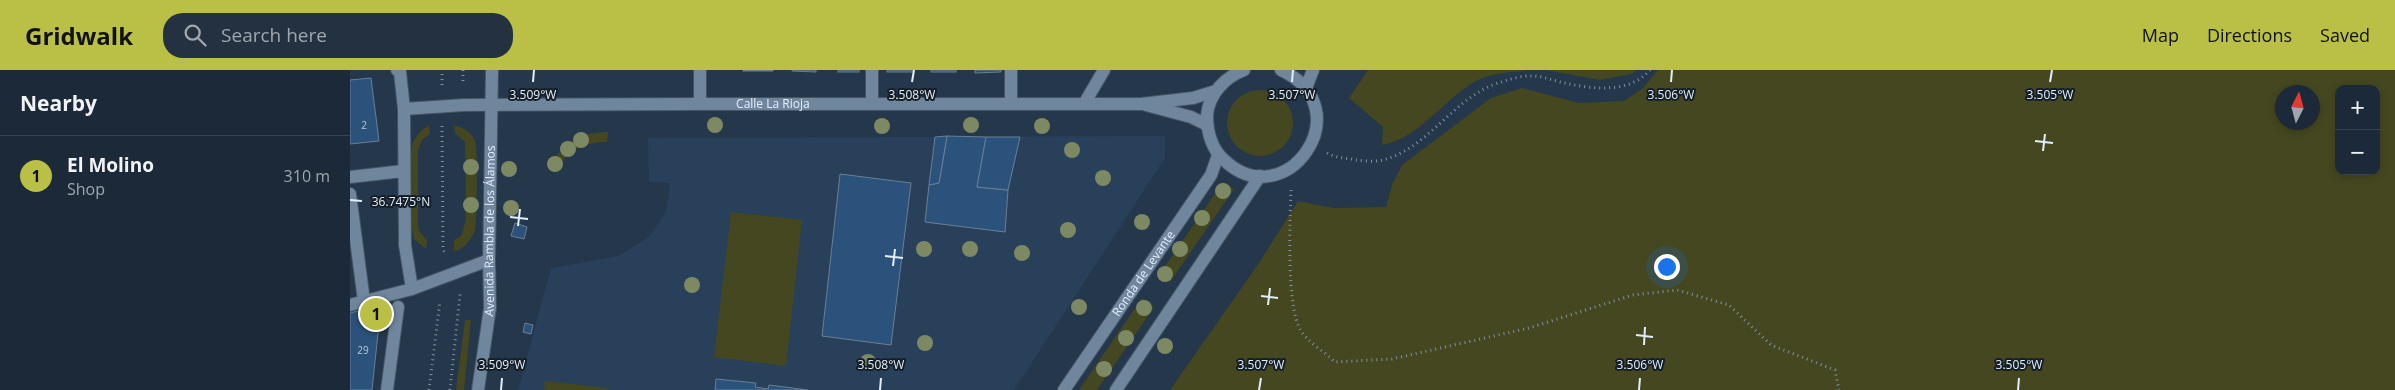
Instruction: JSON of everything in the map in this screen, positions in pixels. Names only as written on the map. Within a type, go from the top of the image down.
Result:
[{"type":"street","points":[[397,70],[400,72],[404,109],[405,245],[412,289]]},
{"type":"street","name":"Avenida Rambla de los Álamos","points":[[478,390],[490,308],[492,70]]},
{"type":"street","points":[[700,70],[700,104]]},
{"type":"street","points":[[872,70],[872,104]]},
{"type":"street","points":[[1011,70],[1011,104]]},
{"type":"street","points":[[1084,104],[1104,70]]},
{"type":"street","points":[[1244,70],[1223,82],[1216,91],[1208,109],[1207,125],[1210,140],[1218,155],[1230,166],[1244,173],[1260,176],[1279,174],[1295,165],[1308,151],[1316,134],[1317,116],[1306,88],[1295,77],[1281,70]]},
{"type":"street","points":[[1306,88],[1313,70]]},
{"type":"street","name":"Calle La Rioja","points":[[404,109],[492,106],[700,104],[1141,104],[1193,98],[1216,91]]},
{"type":"street","name":"Calle La Rioja","points":[[1141,104],[1191,117],[1207,125]]},
{"type":"street","name":"Ronda de Levante","points":[[1064,390],[1211,176],[1218,155]]},
{"type":"street","points":[[350,177],[403,171]]},
{"type":"street","points":[[1116,390],[1260,176]]},
{"type":"street","points":[[350,194],[352,232],[364,301]]},
{"type":"street","points":[[350,304],[412,289],[489,260]]},
{"type":"street","points":[[387,390],[398,307]]},
{"type":"path","points":[[442,70],[442,91]]},
{"type":"path","points":[[463,70],[463,89]]},
{"type":"path","points":[[1311,144],[1335,157],[1381,161],[1415,144],[1468,98],[1499,83],[1530,76],[1566,84],[1614,89],[1644,78],[1650,70]]},
{"type":"path","points":[[442,125],[443,250]]},
{"type":"path","points":[[1290,188],[1290,259],[1293,306],[1301,331],[1335,362],[1392,360],[1529,328],[1633,295],[1677,290],[1729,305],[1771,345],[1835,370],[1839,390]]},
{"type":"path","points":[[450,390],[461,288]]},
{"type":"path","points":[[429,390],[441,293]]},
{"type":"shaded area","points":[[1165,136],[1165,158],[1014,390],[518,390],[551,268],[618,256],[648,238],[666,212],[670,183],[649,182],[648,138]]},
{"type":"green space","points":[[1368,70],[1531,70],[1494,75],[1474,82],[1408,135],[1382,145],[1383,127],[1349,98]]},
{"type":"green space","points":[[1545,70],[1636,70],[1632,74],[1600,80]]},
{"type":"green space","points":[[1658,70],[2395,70],[2395,390],[1170,390],[1259,263],[1298,201],[1334,208],[1386,207],[1392,185],[1402,165],[1491,98],[1522,88],[1579,103],[1624,101],[1642,89]]},
{"type":"green space","points":[[1260,90],[1273,93],[1283,100],[1290,110],[1293,123],[1290,136],[1283,146],[1273,153],[1260,156],[1247,153],[1237,146],[1230,136],[1227,123],[1230,110],[1237,100],[1247,93]]},
{"type":"green space","points":[[429,125],[430,134],[422,140],[418,151],[418,225],[419,231],[427,240],[426,249],[414,239],[412,231],[411,150],[417,136]]},
{"type":"green space","points":[[454,125],[469,132],[475,141],[477,185],[475,230],[472,237],[461,249],[454,251],[454,240],[461,236],[466,220],[465,142],[455,133]]},
{"type":"green space","points":[[608,132],[607,142],[586,145],[573,151],[558,167],[549,166],[561,150],[574,140],[589,134]]},
{"type":"green space","points":[[1223,182],[1234,189],[1170,282],[1159,275]]},
{"type":"green space","points":[[731,212],[802,220],[786,366],[714,357]]},
{"type":"green space","points":[[1142,298],[1154,307],[1097,390],[1079,390]]},
{"type":"green space","points":[[465,320],[471,320],[464,390],[456,390]]},
{"type":"green space","points":[[545,381],[607,388],[607,390],[544,390]]},
{"type":"building","points":[[773,70],[773,71],[743,71]]},
{"type":"building","points":[[816,70],[816,72],[792,71]]},
{"type":"building","points":[[838,70],[859,70],[859,72],[838,72]]},
{"type":"building","points":[[887,70],[913,70],[913,72],[887,72]]},
{"type":"building","points":[[931,70],[956,70],[956,72],[931,72]]},
{"type":"building","points":[[975,70],[1001,70],[1001,72],[975,73]]},
{"type":"building","points":[[371,78],[379,141],[350,144],[350,80]]},
{"type":"building","points":[[947,136],[986,137],[977,187],[1008,190],[1005,232],[925,222],[929,185],[939,183]]},
{"type":"building","points":[[947,136],[939,183],[929,185],[935,137]]},
{"type":"building","points":[[986,137],[1020,137],[1008,190],[977,187]]},
{"type":"building","points":[[840,174],[911,183],[891,345],[822,336]]},
{"type":"building","points":[[515,223],[527,227],[524,239],[511,236]]},
{"type":"building","points":[[381,305],[372,390],[350,390],[350,313]]},
{"type":"building","points":[[525,323],[533,325],[531,334],[523,332]]},
{"type":"building","points":[[716,379],[756,383],[755,387],[768,389],[769,385],[808,390],[715,390]]},
{"type":"place","name":"El Molino","points":[[376,314]]}]
